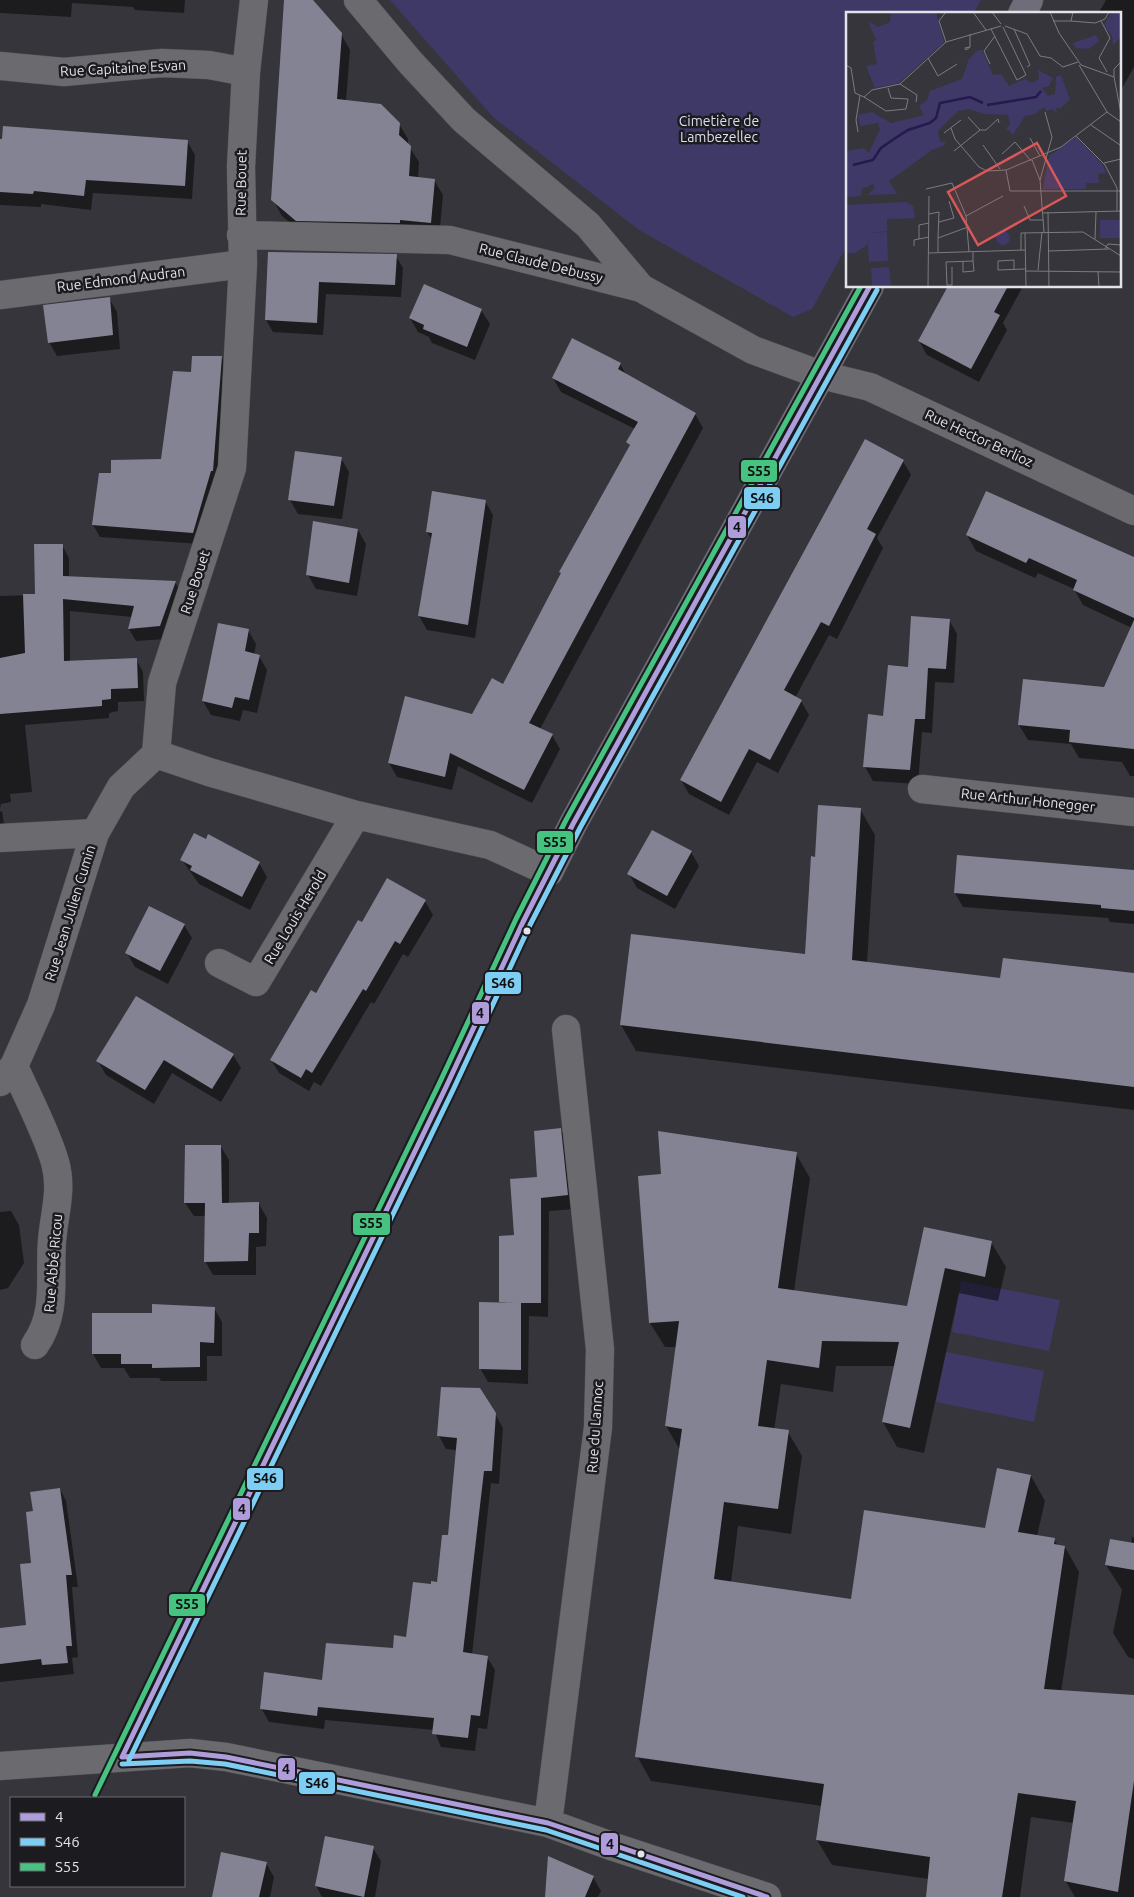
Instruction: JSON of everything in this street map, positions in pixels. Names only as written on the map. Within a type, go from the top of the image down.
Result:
[{"type":"main road","points":[[1023,12],[1029,0]]},
{"type":"main road","points":[[549,872],[572,824],[869,288]]},
{"type":"street","name":"Rue Bouet","points":[[156,754],[162,682],[232,468],[243,264],[241,234],[246,72],[254,0]]},
{"type":"street","points":[[358,0],[410,62],[464,120],[588,225],[642,288]]},
{"type":"street","name":"Rue Capitaine Esvan","points":[[0,66],[64,72],[162,63],[209,65],[246,72]]},
{"type":"street","name":"Rue Claude Debussy","points":[[241,234],[450,240],[642,288],[753,350],[820,375]]},
{"type":"street","name":"Rue Edmond Audran","points":[[0,295],[243,264]]},
{"type":"street","name":"Rue Hector Berlioz","points":[[820,375],[878,390],[1134,510]]},
{"type":"street","points":[[156,754],[209,772],[356,815],[490,845],[549,872]]},
{"type":"street","name":"Rue Jean Julien Cumin","points":[[7,1074],[41,1005],[95,833],[121,787],[156,754]]},
{"type":"street","name":"Rue Arthur Honegger","points":[[922,789],[1134,812]]},
{"type":"street","name":"Rue Louis Herold","points":[[219,963],[256,982],[356,815]]},
{"type":"street","points":[[0,838],[95,833]]},
{"type":"street","name":"Rue du Lannoc","points":[[548,1823],[598,1427],[600,1349],[566,1029]]},
{"type":"street","name":"Rue Abbé Ricou","points":[[7,1074],[55,1162],[60,1194],[52,1241],[51,1306],[45,1330],[35,1345]]},
{"type":"street","points":[[0,1766],[190,1753],[226,1757],[548,1823],[759,1895]]},
{"type":"green space","name":"Cimetière de Lambezellec","points":[[390,0],[981,0],[974,12],[846,12],[846,248],[812,309],[793,317],[639,230],[493,117]]},
{"type":"green space","points":[[961,1281],[1060,1300],[1049,1351],[952,1332]]},
{"type":"green space","points":[[946,1352],[1044,1371],[1034,1422],[936,1402]]},
{"type":"building","points":[[284,0],[313,0],[342,33],[337,99],[381,104],[400,123],[399,135],[411,146],[409,176],[435,179],[431,223],[400,220],[400,223],[296,221],[271,200]]},
{"type":"building","points":[[3,126],[188,140],[185,186],[86,180],[84,196],[34,191],[33,194],[0,192],[0,139],[2,139]]},
{"type":"building","points":[[268,252],[397,254],[395,285],[319,282],[317,323],[265,320]]},
{"type":"building","points":[[424,284],[482,309],[467,347],[423,329],[424,325],[409,318]]},
{"type":"building","points":[[947,288],[1007,288],[994,312],[1000,315],[971,369],[918,341]]},
{"type":"building","points":[[110,297],[113,335],[48,343],[43,305]]},
{"type":"building","points":[[572,338],[621,363],[618,369],[696,413],[529,723],[553,734],[524,790],[450,753],[445,777],[388,763],[405,696],[472,714],[492,678],[503,684],[561,573],[559,572],[630,445],[626,442],[638,422],[552,378]]},
{"type":"building","points":[[192,356],[222,356],[213,471],[211,471],[193,533],[92,525],[99,473],[111,473],[111,460],[161,459],[173,371],[191,372]]},
{"type":"building","points":[[865,439],[904,460],[867,529],[876,534],[829,626],[821,622],[784,690],[802,700],[770,760],[749,749],[721,802],[680,780]]},
{"type":"building","points":[[295,451],[342,457],[334,506],[288,500]]},
{"type":"building","points":[[432,491],[486,500],[468,625],[418,616],[432,533],[426,532]]},
{"type":"building","points":[[986,491],[1134,557],[1134,618],[1073,590],[1077,580],[1029,558],[1026,563],[966,535]]},
{"type":"building","points":[[313,521],[358,529],[349,583],[306,575]]},
{"type":"building","points":[[34,544],[63,544],[63,576],[176,581],[160,626],[128,629],[134,606],[63,599],[64,661],[137,658],[138,688],[111,689],[111,699],[102,700],[102,706],[0,714],[0,658],[25,653],[23,594],[35,594]]},
{"type":"building","points":[[911,616],[950,619],[946,669],[928,668],[925,719],[915,719],[910,770],[863,767],[868,714],[883,716],[888,665],[908,667]]},
{"type":"building","points":[[1134,620],[1134,749],[1069,742],[1070,730],[1018,725],[1023,679],[1104,687]]},
{"type":"building","points":[[218,623],[249,629],[245,651],[260,655],[249,700],[235,697],[232,708],[202,701]]},
{"type":"building","points":[[818,805],[861,808],[852,960],[1000,978],[1003,958],[1134,973],[1134,1087],[620,1025],[631,934],[805,954],[811,856],[815,857]]},
{"type":"building","points":[[652,830],[692,851],[667,896],[627,874]]},
{"type":"building","points":[[194,833],[206,839],[208,834],[260,862],[242,897],[190,870],[192,866],[180,860]]},
{"type":"building","points":[[957,855],[1134,870],[1134,911],[1101,908],[1101,905],[954,893]]},
{"type":"building","points":[[387,878],[426,900],[400,944],[395,941],[366,991],[363,989],[312,1073],[306,1069],[301,1078],[270,1060],[311,990],[316,993],[358,920],[362,922]]},
{"type":"building","points":[[149,906],[185,924],[160,971],[125,953]]},
{"type":"building","points":[[136,996],[234,1054],[212,1089],[164,1060],[145,1090],[96,1061]]},
{"type":"building","points":[[561,1128],[568,1195],[541,1198],[541,1303],[521,1303],[521,1370],[479,1369],[479,1302],[515,1303],[499,1302],[499,1236],[514,1235],[510,1179],[537,1177],[534,1131]]},
{"type":"building","points":[[658,1131],[797,1152],[778,1288],[907,1306],[924,1227],[992,1241],[985,1277],[945,1268],[910,1428],[882,1422],[899,1342],[822,1341],[819,1368],[767,1360],[758,1426],[789,1430],[778,1509],[724,1502],[714,1579],[851,1599],[864,1510],[985,1528],[997,1468],[1031,1475],[1018,1532],[1055,1538],[1054,1544],[1065,1546],[1044,1689],[1134,1695],[1134,1781],[1118,1892],[1064,1881],[1076,1801],[1018,1793],[1002,1897],[926,1897],[930,1857],[816,1840],[824,1784],[635,1757],[682,1429],[665,1426],[679,1321],[649,1323],[638,1176],[661,1174]]},
{"type":"building","points":[[185,1145],[221,1145],[222,1203],[259,1202],[259,1233],[249,1233],[248,1261],[204,1262],[205,1203],[184,1203]]},
{"type":"building","points":[[152,1304],[215,1307],[214,1343],[200,1342],[200,1367],[152,1368],[152,1364],[121,1364],[121,1354],[92,1354],[92,1313],[152,1313]]},
{"type":"building","points":[[441,1387],[480,1388],[496,1413],[492,1471],[484,1471],[463,1652],[488,1656],[480,1716],[471,1715],[468,1738],[432,1734],[434,1718],[318,1707],[317,1716],[260,1709],[264,1672],[322,1680],[326,1643],[393,1648],[394,1635],[406,1637],[413,1582],[431,1584],[431,1581],[437,1582],[442,1535],[448,1535],[457,1438],[437,1436]]},
{"type":"building","points":[[60,1488],[72,1575],[66,1575],[72,1646],[66,1646],[68,1663],[42,1665],[41,1659],[0,1664],[0,1628],[26,1625],[20,1564],[31,1563],[26,1512],[33,1511],[30,1492]]},
{"type":"building","points":[[1110,1539],[1134,1543],[1134,1570],[1105,1565]]},
{"type":"building","points":[[325,1836],[374,1846],[364,1897],[315,1886]]},
{"type":"building","points":[[221,1852],[267,1862],[259,1897],[212,1897]]},
{"type":"building","points":[[548,1856],[594,1876],[585,1897],[545,1897]]},
{"type":"transit line","name":"S55","points":[[95,1795],[439,1084],[516,919],[566,820],[860,288]]},
{"type":"transit line","name":"4","points":[[122,1757],[446,1087],[523,922],[573,824],[869,288]]},
{"type":"transit line","name":"S46","points":[[129,1760],[453,1090],[530,925],[580,828],[877,290]]},
{"type":"transit line","name":"4","points":[[122,1757],[190,1753],[226,1757],[548,1823],[767,1897]]},
{"type":"transit line","name":"S46","points":[[122,1764],[190,1761],[225,1764],[546,1830],[743,1897]]}]
